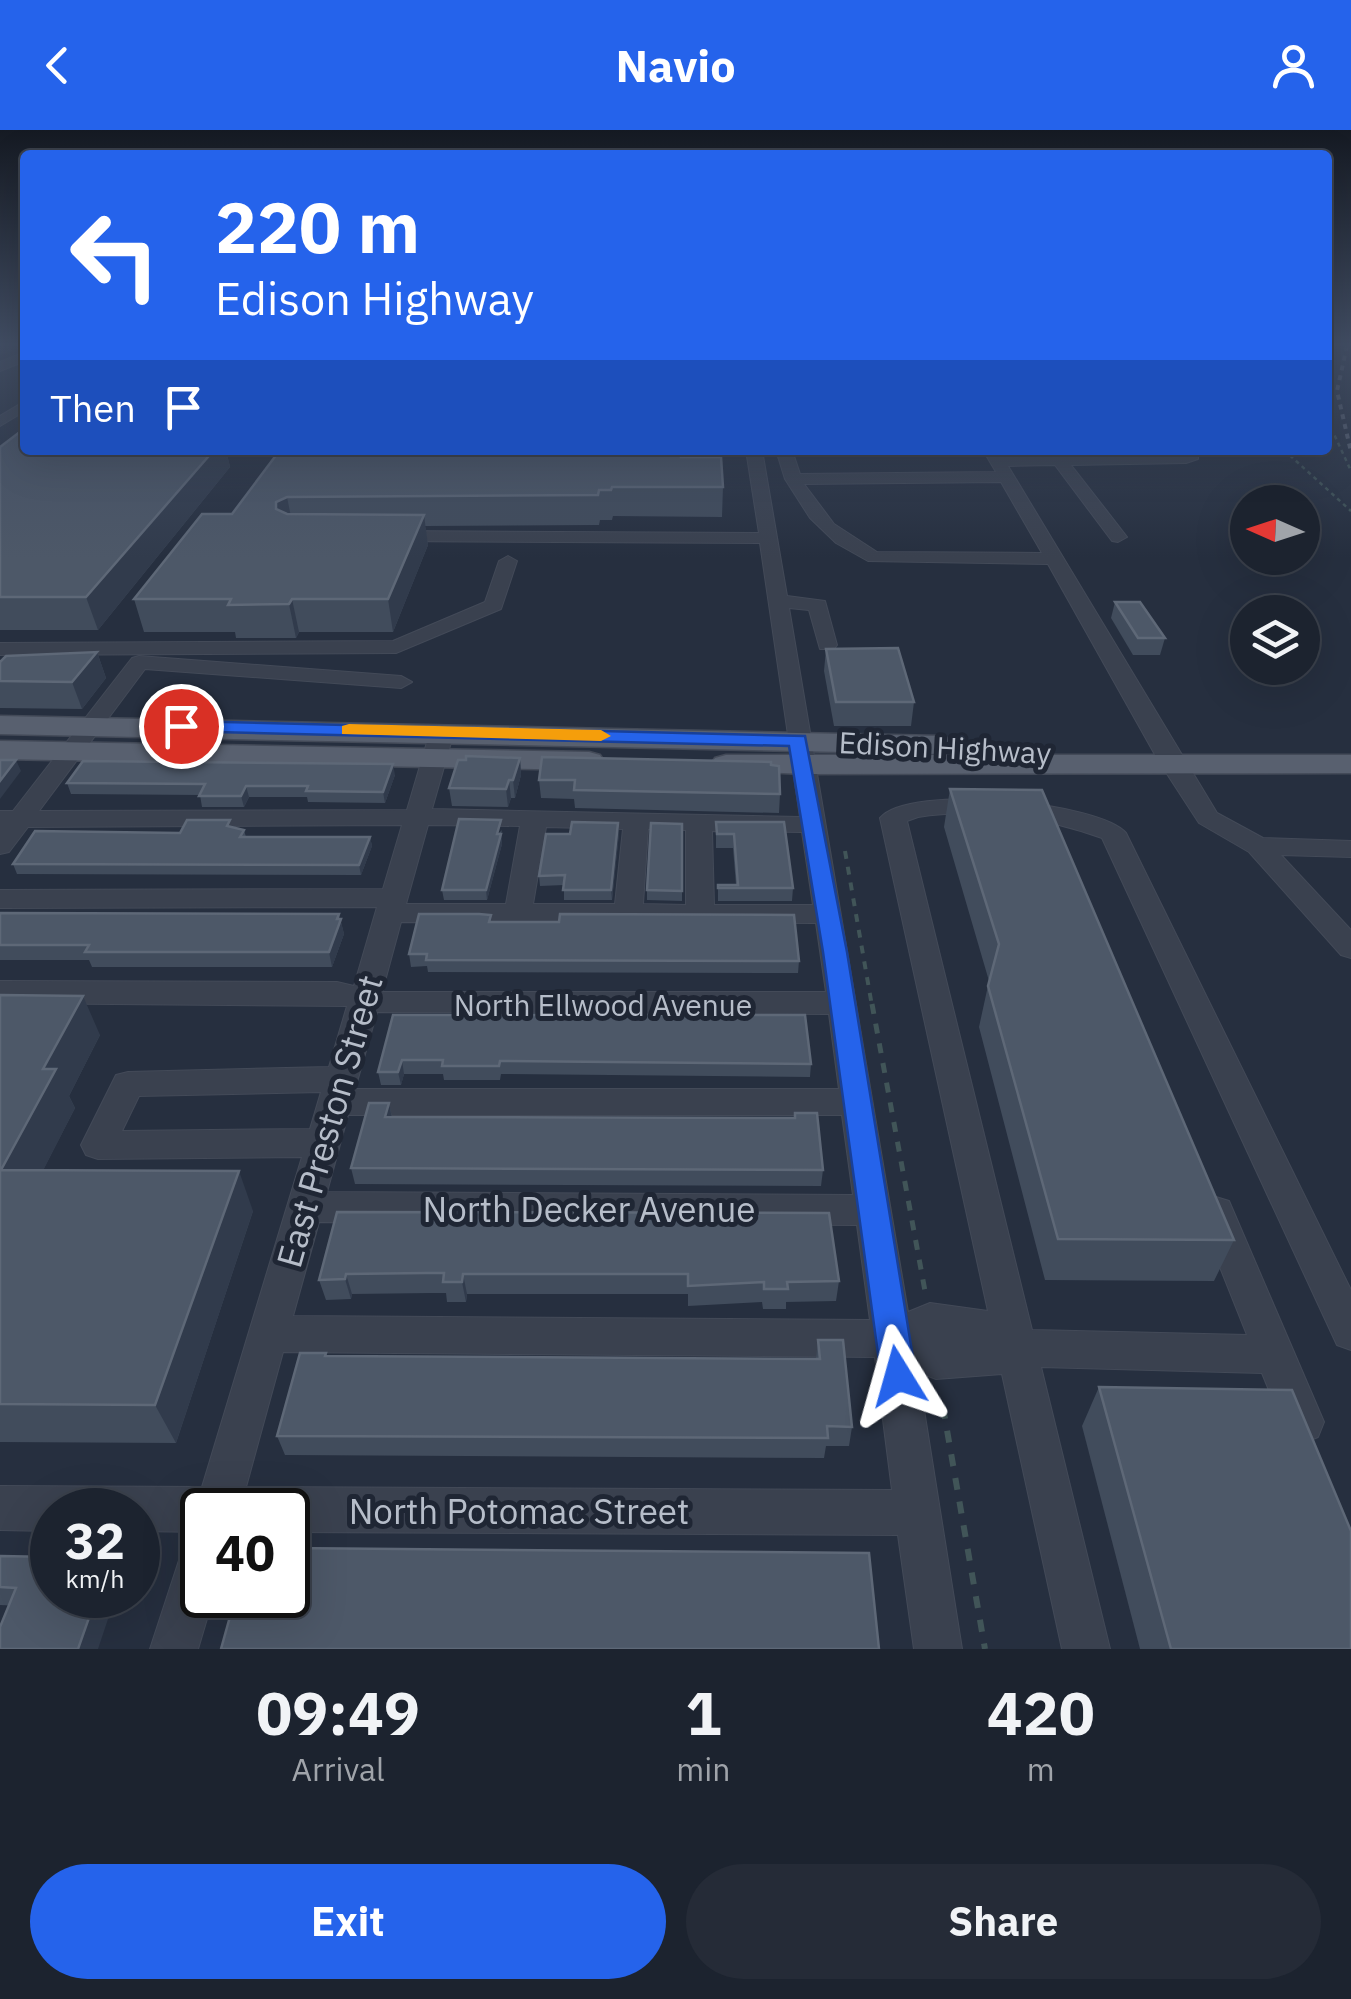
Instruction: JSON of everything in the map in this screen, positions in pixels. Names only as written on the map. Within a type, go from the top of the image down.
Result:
[{"type":"main road","name":"Edison Highway","points":[[0,724],[90,725],[438,745],[1351,764]]},
{"type":"main road","name":"Edison Highway","points":[[0,750],[438,745]]},
{"type":"street","points":[[755,455],[858,1102],[938,1649]]},
{"type":"street","points":[[786,455],[805,502],[847,546],[874,557],[1054,559]]},
{"type":"street","points":[[793,479],[1069,457],[1192,455]]},
{"type":"street","points":[[1069,457],[1118,537]]},
{"type":"street","points":[[999,463],[1170,760],[1208,818],[1258,846],[1351,948]]},
{"type":"street","points":[[367,536],[766,538]]},
{"type":"street","points":[[0,649],[396,646],[494,606],[508,561]]},
{"type":"street","points":[[776,601],[818,604],[827,645]]},
{"type":"street","points":[[0,846],[10,819],[70,751],[139,662],[401,682]]},
{"type":"street","name":"East Preston Street","points":[[223,1488],[438,745]]},
{"type":"street","points":[[1086,1649],[893,818],[908,808],[1028,810],[1114,833],[1351,1332]]},
{"type":"street","points":[[1051,814],[1066,850]]},
{"type":"street","points":[[10,819],[534,820],[814,826]]},
{"type":"street","points":[[518,913],[534,820]]},
{"type":"street","points":[[628,913],[636,822]]},
{"type":"street","points":[[700,824],[700,913]]},
{"type":"street","points":[[1258,846],[1351,849]]},
{"type":"street","points":[[0,900],[391,906],[518,913],[828,914]]},
{"type":"street","name":"North Ellwood Avenue","points":[[0,992],[337,993],[390,1004],[842,1003]]},
{"type":"street","points":[[323,1142],[98,1146],[128,1084],[858,1102]]},
{"type":"street","points":[[1200,1174],[1315,1450]]},
{"type":"street","name":"North Decker Avenue","points":[[304,1207],[874,1210]]},
{"type":"street","points":[[268,1334],[893,1339],[936,1360],[997,1356],[1016,1348],[1275,1354]]},
{"type":"street","name":"North Potomac Street","points":[[310,1510],[918,1513]]},
{"type":"street","name":"North Potomac Street","points":[[3,1514],[180,1511]]},
{"type":"street","points":[[174,1649],[183,1618]]},
{"type":"path","points":[[1332,430],[1351,471]]},
{"type":"path","points":[[1289,455],[1351,511]]},
{"type":"path","points":[[845,851],[916,1255],[926,1290]]},
{"type":"path","points":[[944,1407],[953,1482],[985,1649]]},
{"type":"building","points":[[20,432],[20,455],[210,455],[86,597],[0,597],[0,447]]},
{"type":"building","points":[[276,455],[721,457],[723,487],[612,487],[599,490],[598,495],[287,497],[276,502],[276,509],[287,514],[424,515],[388,599],[292,599],[289,604],[228,605],[231,599],[134,599],[202,514],[232,514]]},
{"type":"building","points":[[1115,602],[1140,602],[1165,638],[1138,638]]},
{"type":"building","points":[[898,648],[914,702],[836,702],[826,649]]},
{"type":"building","points":[[97,652],[72,682],[0,681],[0,662],[6,656]]},
{"type":"building","points":[[466,756],[520,758],[506,789],[449,788],[458,760],[466,760]]},
{"type":"building","points":[[542,757],[771,762],[779,766],[780,794],[574,790],[575,780],[539,780]]},
{"type":"building","points":[[0,760],[16,760],[0,781]]},
{"type":"building","points":[[83,761],[393,764],[383,792],[246,786],[241,796],[199,796],[205,784],[67,783]]},
{"type":"building","points":[[950,789],[1042,790],[1234,1240],[1058,1239],[988,986],[999,944]]},
{"type":"building","points":[[459,819],[501,820],[486,890],[442,890]]},
{"type":"building","points":[[187,820],[230,820],[227,826],[244,830],[240,837],[370,837],[359,865],[13,864],[35,831],[180,833]]},
{"type":"building","points":[[572,822],[618,823],[611,890],[563,890],[565,875],[539,876],[546,834],[570,834]]},
{"type":"building","points":[[716,822],[784,822],[793,888],[718,888],[738,885],[734,834],[717,834]]},
{"type":"building","points":[[651,823],[682,824],[682,891],[647,890]]},
{"type":"building","points":[[0,913],[339,914],[337,919],[341,919],[329,952],[85,952],[89,945],[0,945]]},
{"type":"building","points":[[419,914],[491,915],[489,922],[559,922],[560,914],[794,915],[799,961],[426,960],[427,954],[409,954]]},
{"type":"building","points":[[0,995],[83,996],[43,1069],[56,1069],[1,1170],[239,1171],[155,1405],[0,1404]]},
{"type":"building","points":[[393,1015],[805,1015],[811,1064],[500,1061],[499,1066],[442,1066],[443,1060],[402,1060],[398,1072],[378,1072]]},
{"type":"building","points":[[369,1103],[389,1103],[385,1117],[795,1118],[795,1113],[817,1113],[823,1170],[351,1168]]},
{"type":"building","points":[[337,1212],[829,1213],[839,1281],[787,1282],[788,1289],[764,1289],[764,1282],[688,1286],[688,1274],[463,1274],[462,1282],[443,1282],[444,1273],[346,1274],[345,1279],[319,1280]]},
{"type":"building","points":[[818,1340],[843,1340],[852,1427],[827,1426],[828,1438],[277,1436],[300,1353],[820,1359]]},
{"type":"building","points":[[1099,1387],[1292,1390],[1351,1531],[1351,1649],[1171,1649]]},
{"type":"building","points":[[310,1548],[869,1553],[879,1649],[221,1649],[230,1618],[310,1618]]},
{"type":"building","points":[[0,1556],[30,1557],[30,1618],[89,1618],[78,1649],[0,1649],[0,1627],[16,1588],[0,1587]]},
{"type":"railway","points":[[1343,417],[1351,452]]},
{"type":"railway","points":[[274,455],[296,460]]},
{"type":"railway","points":[[284,457],[302,461]]},
{"type":"slow traffic","points":[[349,730],[601,736]]},
{"type":"route","points":[[181,726],[798,740],[835,952],[898,1376]]}]
